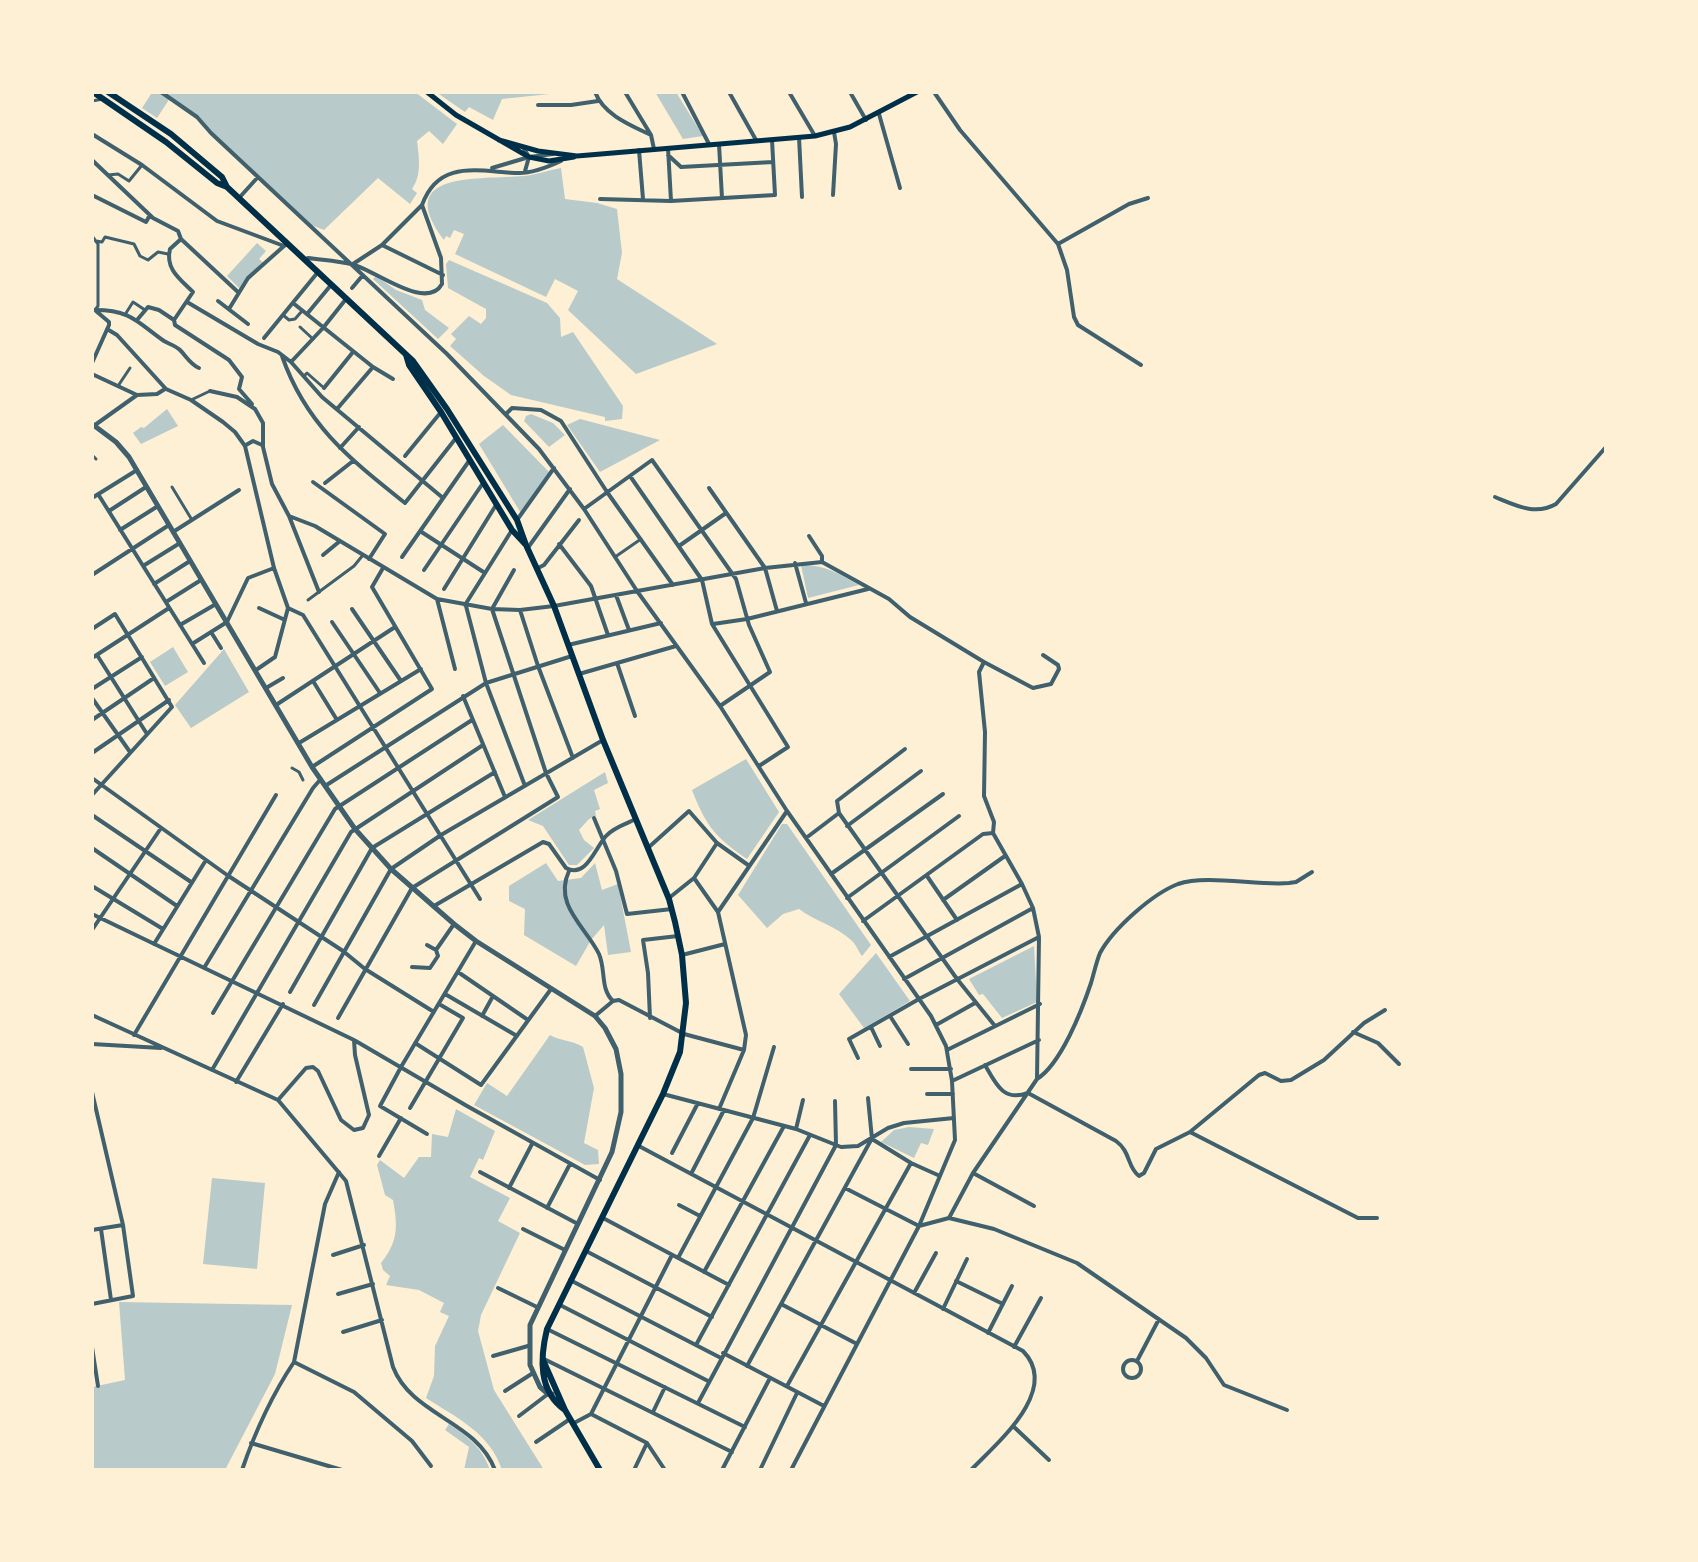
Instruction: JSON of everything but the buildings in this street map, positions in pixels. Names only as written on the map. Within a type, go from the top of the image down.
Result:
[{"type":"main road","points":[[93,92],[166,142],[217,183],[227,187],[413,361],[517,520],[526,547]]},
{"type":"main road","points":[[108,92],[171,134],[222,177],[227,187]]},
{"type":"main road","points":[[427,92],[456,115],[529,157],[561,161],[577,156]]},
{"type":"main road","points":[[499,140],[554,154],[577,156],[815,136],[866,120],[906,95],[917,92]]},
{"type":"main road","points":[[406,355],[409,365],[538,568],[634,820],[669,899],[682,955],[686,1003],[684,1034],[677,1061],[547,1329],[544,1377],[552,1401],[565,1410]]},
{"type":"main road","points":[[543,1358],[565,1410],[598,1469]]},
{"type":"street","points":[[161,92],[197,117],[353,264],[507,413],[554,468],[936,1025],[951,1069],[956,1138],[919,1226],[792,1470]]},
{"type":"street","points":[[595,92],[598,101],[619,119],[651,135]]},
{"type":"street","points":[[625,92],[651,135],[654,149]]},
{"type":"street","points":[[682,92],[709,144]]},
{"type":"street","points":[[729,92],[756,140]]},
{"type":"street","points":[[789,92],[815,136]]},
{"type":"street","points":[[850,92],[866,120]]},
{"type":"street","points":[[934,92],[960,130],[1058,244],[1067,270],[1078,325],[1141,365]]},
{"type":"street","points":[[92,101],[103,99]]},
{"type":"street","points":[[538,105],[598,101]]},
{"type":"street","points":[[879,114],[900,188]]},
{"type":"street","points":[[833,195],[834,132]]},
{"type":"street","points":[[92,134],[142,165],[217,221],[286,245],[248,278],[229,309]]},
{"type":"street","points":[[799,137],[802,197]]},
{"type":"street","points":[[600,199],[671,201],[775,195],[771,139]]},
{"type":"street","points":[[719,143],[722,198]]},
{"type":"street","points":[[523,147],[529,157],[529,165],[523,172]]},
{"type":"street","points":[[668,148],[671,201]]},
{"type":"street","points":[[639,150],[643,200]]},
{"type":"street","points":[[489,169],[529,157],[554,154]]},
{"type":"street","points":[[668,155],[681,167],[773,162]]},
{"type":"street","points":[[92,160],[150,215],[178,231],[181,239],[239,293]]},
{"type":"street","points":[[353,264],[382,245],[422,205],[429,188],[441,178],[462,171],[489,169],[523,172],[561,161]]},
{"type":"street","points":[[108,175],[118,174],[129,181],[142,165]]},
{"type":"street","points":[[239,198],[258,177]]},
{"type":"street","points":[[92,195],[146,222],[150,215]]},
{"type":"street","points":[[1058,244],[1129,204],[1148,198]]},
{"type":"street","points":[[305,260],[353,264],[423,294],[438,289],[443,275],[441,258],[422,205]]},
{"type":"street","points":[[92,236],[96,241],[98,275],[98,306],[94,312]]},
{"type":"street","points":[[96,241],[102,242],[105,237],[134,244],[140,256],[148,260],[158,252],[168,254]]},
{"type":"street","points":[[174,320],[193,292],[173,272],[168,254],[181,239]]},
{"type":"street","points":[[382,245],[443,275]]},
{"type":"street","points":[[92,270],[98,275]]},
{"type":"street","points":[[264,338],[318,272]]},
{"type":"street","points":[[352,288],[363,275]]},
{"type":"street","points":[[283,315],[289,320],[295,319],[331,285]]},
{"type":"street","points":[[291,362],[346,299]]},
{"type":"street","points":[[218,301],[248,324]]},
{"type":"street","points":[[126,313],[133,302],[145,310]]},
{"type":"street","points":[[187,302],[258,344],[281,353],[322,397],[443,498]]},
{"type":"street","points":[[293,303],[353,352],[393,379]]},
{"type":"street","points":[[137,320],[148,307],[153,308],[237,366],[242,377],[239,389],[263,423],[263,447],[272,484],[289,516],[319,592]]},
{"type":"street","points":[[94,312],[116,310],[126,313],[166,343],[179,348],[199,368]]},
{"type":"street","points":[[92,363],[109,322],[94,312]]},
{"type":"street","points":[[300,327],[313,339]]},
{"type":"street","points":[[107,329],[117,335],[166,389],[191,400],[235,432],[245,446],[274,568],[288,608],[275,657],[255,670]]},
{"type":"street","points":[[304,376],[307,373],[324,388],[353,352]]},
{"type":"street","points":[[281,353],[286,368],[319,427],[353,461],[405,503],[456,438]]},
{"type":"street","points":[[337,409],[373,367]]},
{"type":"street","points":[[118,386],[130,368]]},
{"type":"street","points":[[92,374],[137,395],[157,394],[166,389]]},
{"type":"street","points":[[191,400],[210,391],[237,397],[255,409]]},
{"type":"street","points":[[137,395],[94,424],[116,442],[137,470],[338,807],[391,869],[454,924],[595,1016],[612,1040],[621,1074],[619,1123],[612,1152],[529,1328],[529,1358],[533,1373],[540,1387],[548,1394]]},
{"type":"street","points":[[507,413],[512,408],[532,408],[561,421],[673,585]]},
{"type":"street","points":[[405,456],[441,412]]},
{"type":"street","points":[[340,448],[359,427]]},
{"type":"street","points":[[245,446],[253,441],[263,447]]},
{"type":"street","points":[[1495,497],[1526,508],[1547,509],[1556,504],[1606,447]]},
{"type":"street","points":[[92,455],[96,459]]},
{"type":"street","points":[[402,557],[469,460]]},
{"type":"street","points":[[584,509],[652,460],[701,530],[732,575],[770,672],[720,706]]},
{"type":"street","points":[[325,483],[353,461]]},
{"type":"street","points":[[517,520],[554,468]]},
{"type":"street","points":[[92,498],[137,470]]},
{"type":"street","points":[[630,476],[702,580],[712,624],[788,747],[759,766]]},
{"type":"street","points":[[308,600],[366,557],[385,534],[313,482]]},
{"type":"street","points":[[424,570],[483,483]]},
{"type":"street","points":[[109,511],[146,487]]},
{"type":"street","points":[[172,487],[192,520]]},
{"type":"street","points":[[709,488],[765,568],[777,611]]},
{"type":"street","points":[[526,547],[570,489]]},
{"type":"street","points":[[92,575],[132,549],[192,520],[239,490]]},
{"type":"street","points":[[98,494],[204,663]]},
{"type":"street","points":[[444,589],[496,505]]},
{"type":"street","points":[[120,530],[158,506]]},
{"type":"street","points":[[679,546],[726,513]]},
{"type":"street","points":[[289,516],[315,526],[437,599],[465,605],[520,610],[554,606],[795,563],[822,562],[889,599],[910,617],[984,662],[1033,688],[1051,684],[1059,669],[1043,655]]},
{"type":"street","points":[[538,568],[544,565],[579,520]]},
{"type":"street","points":[[512,530],[465,605],[486,683],[525,786]]},
{"type":"street","points":[[420,531],[485,573]]},
{"type":"street","points":[[809,536],[822,556],[822,562]]},
{"type":"street","points":[[615,557],[641,539]]},
{"type":"street","points":[[323,555],[340,541]]},
{"type":"street","points":[[143,566],[180,543]]},
{"type":"street","points":[[559,544],[597,598],[608,635]]},
{"type":"street","points":[[154,584],[190,561]]},
{"type":"street","points":[[795,563],[806,604]]},
{"type":"street","points":[[192,644],[227,622],[248,578],[274,568]]},
{"type":"street","points":[[312,767],[432,689],[372,587],[383,568]]},
{"type":"street","points":[[338,1018],[412,888],[558,797],[546,773],[492,609],[514,570]]},
{"type":"street","points":[[147,734],[112,677],[95,656],[202,580]]},
{"type":"street","points":[[712,624],[747,619],[870,589]]},
{"type":"street","points":[[616,594],[629,630]]},
{"type":"street","points":[[437,599],[455,669]]},
{"type":"street","points":[[180,625],[216,604]]},
{"type":"street","points":[[259,608],[285,620]]},
{"type":"street","points":[[288,608],[303,615],[480,899]]},
{"type":"street","points":[[352,609],[401,681]]},
{"type":"street","points":[[520,610],[573,758]]},
{"type":"street","points":[[92,795],[172,707],[115,614],[93,627]]},
{"type":"street","points":[[332,622],[380,693]]},
{"type":"street","points":[[568,645],[661,623]]},
{"type":"street","points":[[276,705],[395,627]]},
{"type":"street","points":[[211,632],[221,648]]},
{"type":"street","points":[[579,674],[678,646]]},
{"type":"street","points":[[325,787],[486,683],[572,656]]},
{"type":"street","points":[[92,689],[142,657]]},
{"type":"street","points":[[984,662],[979,672],[985,732],[984,796],[994,822],[993,833],[1033,908],[1039,937],[1037,1079]]},
{"type":"street","points":[[617,663],[635,716]]},
{"type":"street","points":[[299,743],[421,669]]},
{"type":"street","points":[[92,720],[154,678]]},
{"type":"street","points":[[266,688],[283,678]]},
{"type":"street","points":[[313,681],[337,720]]},
{"type":"street","points":[[463,696],[505,797]]},
{"type":"street","points":[[92,698],[130,752]]},
{"type":"street","points":[[92,753],[169,700]]},
{"type":"street","points":[[213,1013],[335,809],[472,720]]},
{"type":"street","points":[[314,1005],[391,869],[441,835],[603,740]]},
{"type":"street","points":[[212,1071],[355,829],[483,745]]},
{"type":"street","points":[[905,749],[837,801],[839,813],[957,979],[995,1026]]},
{"type":"street","points":[[292,768],[299,772],[303,780]]},
{"type":"street","points":[[847,826],[921,771]]},
{"type":"street","points":[[290,992],[372,848],[495,772]]},
{"type":"street","points":[[92,778],[227,875],[434,1012]]},
{"type":"street","points":[[204,968],[320,780]]},
{"type":"street","points":[[831,874],[943,794]]},
{"type":"street","points":[[134,1035],[276,795]]},
{"type":"street","points":[[647,849],[689,811],[717,843],[748,865]]},
{"type":"street","points":[[718,912],[787,811]]},
{"type":"street","points":[[806,838],[839,813]]},
{"type":"street","points":[[92,815],[191,882]]},
{"type":"street","points":[[847,898],[959,816]]},
{"type":"street","points":[[594,818],[604,838],[627,914],[672,909]]},
{"type":"street","points":[[569,871],[579,871],[604,838],[634,820]]},
{"type":"street","points":[[92,930],[161,828]]},
{"type":"street","points":[[863,921],[983,834],[993,833]]},
{"type":"street","points":[[433,906],[543,842],[549,844],[569,871]]},
{"type":"street","points":[[669,899],[694,878],[717,843]]},
{"type":"street","points":[[92,848],[177,906]]},
{"type":"street","points":[[943,900],[1005,856]]},
{"type":"street","points":[[154,944],[206,860]]},
{"type":"street","points":[[569,871],[564,885],[567,903],[600,956],[606,994],[613,1001]]},
{"type":"street","points":[[949,1218],[973,1173],[1037,1079],[1046,1073],[1060,1051],[1077,1018],[1101,951],[1108,940],[1154,897],[1179,884],[1195,881],[1282,884],[1296,882],[1312,872]]},
{"type":"street","points":[[926,876],[957,920]]},
{"type":"street","points":[[691,1174],[721,1109],[744,1050],[746,1035],[718,912],[694,878]]},
{"type":"street","points":[[889,957],[1022,884]]},
{"type":"street","points":[[92,886],[163,929]]},
{"type":"street","points":[[904,979],[1033,908]]},
{"type":"street","points":[[92,914],[354,1040],[532,1143],[602,1178]]},
{"type":"street","points":[[436,950],[454,924]]},
{"type":"street","points":[[650,1018],[643,940],[679,936]]},
{"type":"street","points":[[858,1058],[849,1039],[1039,937]]},
{"type":"street","points":[[427,1134],[380,1106],[476,941]]},
{"type":"street","points":[[682,955],[725,944]]},
{"type":"street","points":[[412,967],[430,968],[438,956],[436,950],[427,945]]},
{"type":"street","points":[[458,972],[528,1020]]},
{"type":"street","points":[[415,1043],[481,1085],[551,989]]},
{"type":"street","points":[[445,994],[517,1036]]},
{"type":"street","points":[[482,1016],[493,996]]},
{"type":"street","points":[[595,1016],[613,1001],[620,1001],[684,1034],[744,1050]]},
{"type":"street","points":[[936,1025],[976,1002]]},
{"type":"street","points":[[236,1082],[283,1004]]},
{"type":"street","points":[[410,1108],[463,1018],[439,1004]]},
{"type":"street","points":[[947,1050],[1040,1004]]},
{"type":"street","points":[[985,1065],[1001,1091],[1013,1096],[1028,1093],[1116,1141],[1127,1151],[1133,1171],[1139,1176],[1144,1173],[1156,1149],[1190,1132],[1263,1073],[1281,1081],[1291,1080],[1324,1060],[1353,1032],[1385,1010]]},
{"type":"street","points":[[92,1015],[278,1100],[346,1181],[393,1367],[402,1385],[416,1400],[471,1436],[485,1451],[495,1470]]},
{"type":"street","points":[[890,1016],[908,1044]]},
{"type":"street","points":[[871,1027],[880,1046]]},
{"type":"street","points":[[1353,1032],[1378,1043],[1399,1064]]},
{"type":"street","points":[[278,1100],[306,1068],[313,1067],[318,1071],[343,1123],[354,1130],[363,1128],[369,1115],[354,1040]]},
{"type":"street","points":[[952,1081],[1039,1040]]},
{"type":"street","points":[[92,1044],[164,1049]]},
{"type":"street","points":[[678,1258],[753,1118],[774,1047]]},
{"type":"street","points":[[911,1069],[951,1069]]},
{"type":"street","points":[[92,1092],[123,1225],[133,1296],[92,1304]]},
{"type":"street","points":[[663,1094],[852,1147],[904,1123],[954,1118]]},
{"type":"street","points":[[927,1094],[953,1094]]},
{"type":"street","points":[[747,1366],[872,1139],[868,1098]]},
{"type":"street","points":[[796,1129],[803,1100]]},
{"type":"street","points":[[698,1403],[836,1145],[835,1101]]},
{"type":"street","points":[[672,1153],[698,1103]]},
{"type":"street","points":[[379,1156],[401,1118]]},
{"type":"street","points":[[704,1272],[784,1126]]},
{"type":"street","points":[[1190,1132],[1358,1218],[1377,1218]]},
{"type":"street","points":[[696,1345],[810,1135]]},
{"type":"street","points":[[872,1139],[911,1163],[940,1176]]},
{"type":"street","points":[[509,1188],[532,1143]]},
{"type":"street","points":[[637,1145],[1014,1347],[1031,1359],[1035,1385],[1029,1402],[1013,1426],[971,1470]]},
{"type":"street","points":[[787,1386],[911,1163]]},
{"type":"street","points":[[547,1208],[570,1164]]},
{"type":"street","points":[[242,1470],[251,1443],[294,1362],[325,1204],[339,1172]]},
{"type":"street","points":[[480,1172],[578,1224]]},
{"type":"street","points":[[973,1173],[1034,1206]]},
{"type":"street","points":[[845,1188],[919,1226],[949,1218],[1020,1237],[1077,1263],[1196,1348],[1224,1385],[1287,1410]]},
{"type":"street","points":[[679,1205],[700,1216]]},
{"type":"street","points":[[601,1217],[729,1285]]},
{"type":"street","points":[[92,1230],[123,1225]]},
{"type":"street","points":[[101,1229],[111,1300]]},
{"type":"street","points":[[523,1229],[565,1250]]},
{"type":"street","points":[[333,1255],[364,1245]]},
{"type":"street","points":[[584,1250],[712,1317]]},
{"type":"street","points":[[914,1293],[936,1253]]},
{"type":"street","points":[[536,1442],[591,1414],[672,1255]]},
{"type":"street","points":[[943,1309],[967,1259]]},
{"type":"street","points":[[570,1279],[696,1345],[747,1366],[824,1406]]},
{"type":"street","points":[[956,1281],[1003,1304]]},
{"type":"street","points":[[338,1294],[373,1284]]},
{"type":"street","points":[[988,1333],[1012,1286]]},
{"type":"street","points":[[498,1288],[537,1307]]},
{"type":"street","points":[[1014,1347],[1041,1298]]},
{"type":"street","points":[[558,1304],[708,1381]]},
{"type":"street","points":[[781,1304],[858,1344]]},
{"type":"street","points":[[1137,1361],[1159,1319]]},
{"type":"street","points":[[343,1332],[382,1320]]},
{"type":"street","points":[[547,1329],[745,1427]]},
{"type":"street","points":[[493,1356],[528,1346]]},
{"type":"street","points":[[92,1347],[98,1386]]},
{"type":"street","points":[[529,1358],[536,1355],[543,1358],[732,1452]]},
{"type":"street","points":[[1130,1360],[1137,1361],[1141,1366],[1140,1374],[1135,1378],[1126,1377],[1123,1366],[1130,1360]]},
{"type":"street","points":[[294,1362],[354,1392],[412,1441],[431,1466]]},
{"type":"street","points":[[505,1391],[533,1373]]},
{"type":"street","points":[[722,1470],[770,1378]]},
{"type":"street","points":[[653,1412],[665,1387]]},
{"type":"street","points":[[519,1416],[557,1389]]},
{"type":"street","points":[[760,1470],[797,1392]]},
{"type":"street","points":[[591,1414],[647,1443],[665,1470]]},
{"type":"street","points":[[1013,1426],[1049,1460]]},
{"type":"street","points":[[251,1443],[342,1470]]},
{"type":"street","points":[[634,1470],[647,1443]]},
{"type":"shaded area","points":[[149,92],[415,92],[457,124],[443,144],[429,131],[417,141],[419,172],[412,189],[417,193],[410,204],[378,178],[324,230],[309,224],[201,121],[170,98],[157,118],[142,108],[151,94]]},
{"type":"shaded area","points":[[436,92],[569,92],[502,99],[493,120],[469,107],[465,112]]},
{"type":"shaded area","points":[[655,92],[676,92],[703,136],[683,139]]},
{"type":"shaded area","points":[[561,168],[565,199],[617,209],[622,253],[617,279],[717,344],[636,374],[568,310],[578,291],[555,279],[546,297],[455,254],[464,234],[454,230],[450,238],[446,236],[444,240],[430,217],[428,201],[435,190],[448,183],[529,175]]},
{"type":"shaded area","points":[[257,243],[266,251],[259,259],[265,264],[240,289],[227,276]]},
{"type":"shaded area","points":[[449,260],[547,303],[560,318],[561,337],[573,332],[623,406],[622,419],[605,421],[605,417],[511,395],[450,346],[456,339],[451,334],[469,316],[481,324],[486,318],[486,309],[448,288],[446,264]]},
{"type":"shaded area","points":[[376,276],[396,290],[422,300],[425,310],[449,328],[438,339],[373,279]]},
{"type":"shaded area","points":[[167,409],[178,426],[141,444],[133,433]]},
{"type":"shaded area","points":[[531,414],[553,423],[565,435],[549,447],[524,421]]},
{"type":"shaded area","points":[[580,419],[660,440],[600,472],[567,425]]},
{"type":"shaded area","points":[[503,425],[551,474],[522,515],[479,444]]},
{"type":"shaded area","points":[[801,565],[824,568],[859,585],[808,598]]},
{"type":"shaded area","points":[[173,647],[188,672],[165,686],[150,662]]},
{"type":"shaded area","points":[[224,649],[249,692],[191,728],[175,705]]},
{"type":"shaded area","points":[[746,759],[779,812],[747,859],[713,830],[692,790]]},
{"type":"shaded area","points":[[605,772],[608,783],[594,790],[600,809],[579,830],[584,840],[594,848],[577,865],[569,865],[543,826],[528,820]]},
{"type":"shaded area","points":[[782,824],[787,824],[871,945],[862,956],[845,935],[799,909],[783,914],[767,928],[738,895]]},
{"type":"shaded area","points":[[546,863],[558,881],[581,878],[595,863],[602,890],[618,884],[631,952],[608,955],[604,925],[576,966],[524,935],[525,909],[509,901],[509,886]]},
{"type":"shaded area","points":[[1034,946],[1037,1002],[1002,1018],[983,994],[979,995],[969,979]]},
{"type":"shaded area","points":[[876,953],[910,1001],[864,1028],[839,994]]},
{"type":"shaded area","points":[[550,1035],[583,1047],[594,1088],[584,1143],[598,1150],[599,1164],[585,1165],[474,1105],[487,1083],[507,1096]]},
{"type":"shaded area","points":[[456,1109],[495,1131],[483,1160],[479,1158],[470,1177],[510,1198],[498,1221],[520,1233],[481,1315],[478,1331],[494,1390],[544,1470],[502,1470],[497,1457],[481,1436],[426,1398],[434,1376],[435,1346],[449,1316],[440,1312],[444,1303],[419,1290],[386,1285],[390,1276],[381,1263],[394,1241],[396,1218],[393,1200],[385,1195],[377,1165],[380,1160],[404,1178],[419,1157],[431,1157],[432,1134],[448,1137]]},
{"type":"shaded area","points":[[909,1127],[934,1129],[928,1145],[921,1143],[914,1158],[881,1142],[894,1130]]},
{"type":"shaded area","points":[[212,1178],[265,1183],[257,1269],[203,1264]]},
{"type":"shaded area","points":[[119,1302],[292,1305],[275,1374],[225,1470],[92,1470],[92,1387],[125,1380]]},
{"type":"shaded area","points":[[449,1424],[474,1443],[490,1470],[464,1470],[469,1447],[445,1430]]}]
